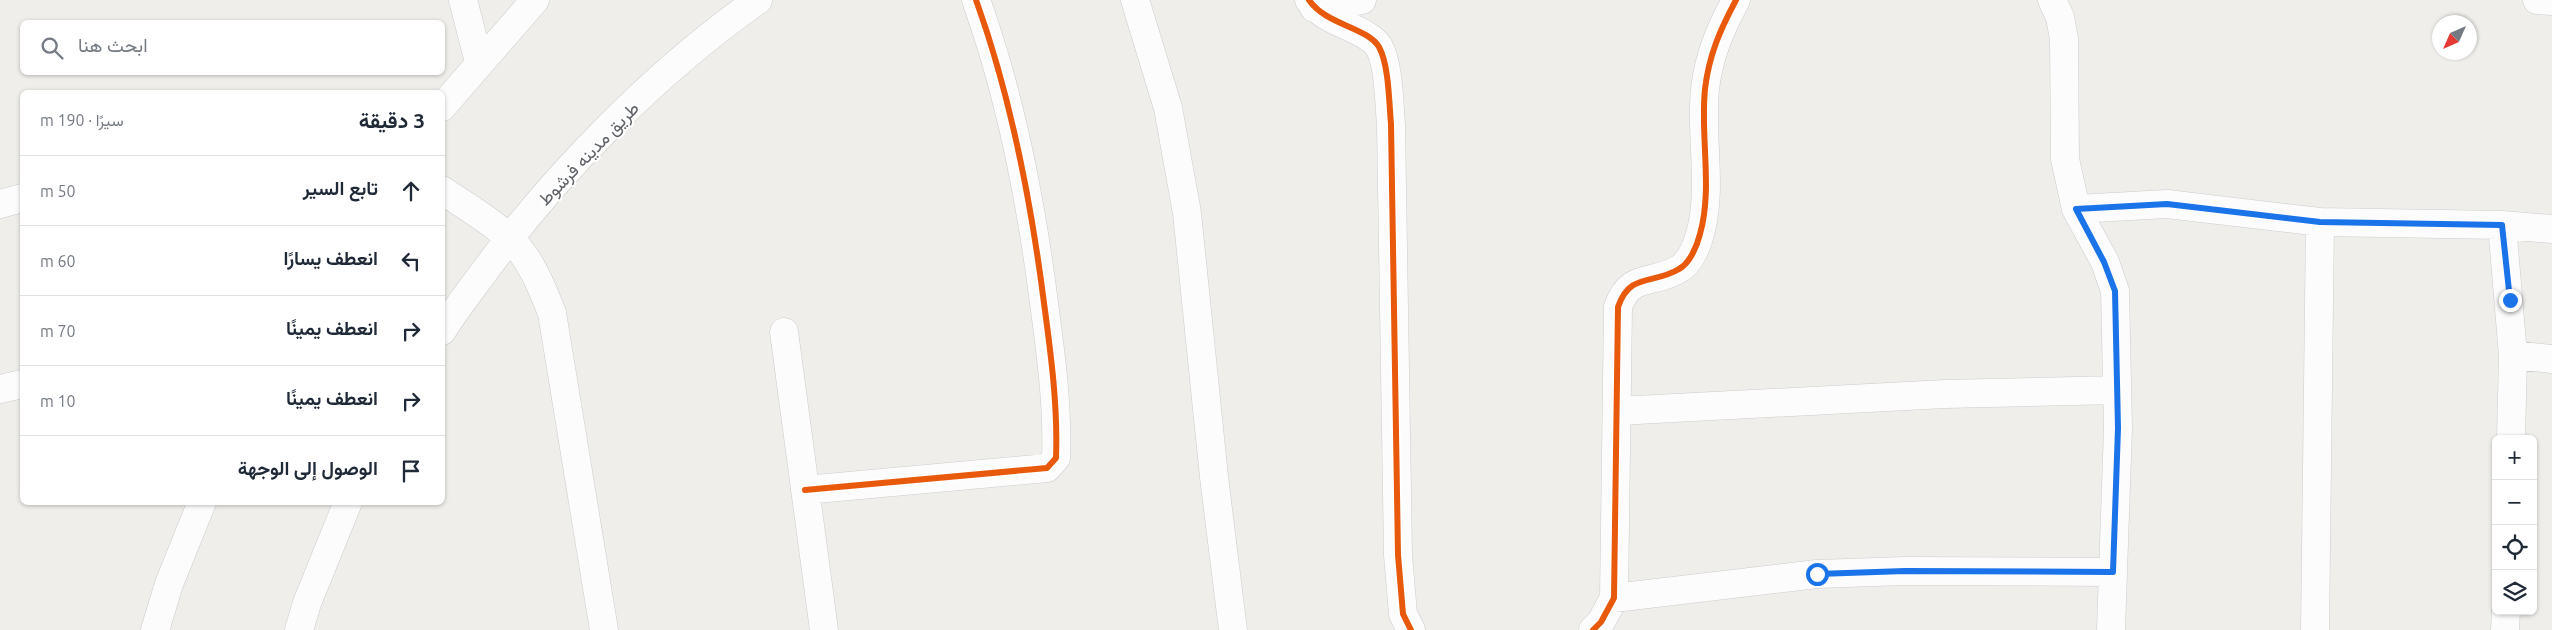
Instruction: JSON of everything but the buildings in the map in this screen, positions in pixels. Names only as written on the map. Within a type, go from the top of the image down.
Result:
[{"type":"street","points":[[463,0],[479,62]]},
{"type":"street","points":[[445,103],[535,0]]},
{"type":"street","name":"طريق مدينه فرشوط","points":[[445,327],[509,238],[582,154],[662,77],[758,0]]},
{"type":"street","points":[[805,490],[1047,468],[1056,458],[1052,363],[1038,260],[1015,130],[976,0]]},
{"type":"street","points":[[1135,0],[1168,108],[1187,213],[1214,476],[1233,630]]},
{"type":"street","points":[[1312,4],[1362,0]]},
{"type":"street","points":[[1593,630],[1602,622],[1614,598],[1618,307],[1622,294],[1631,285],[1679,269],[1692,255],[1701,233],[1706,184],[1705,90],[1712,49],[1722,24],[1736,0]]},
{"type":"street","points":[[2052,0],[2060,17],[2064,39],[2065,159],[2076,209],[2104,262],[2115,291],[2118,428],[2111,630]]},
{"type":"street","points":[[2537,0],[2552,1]]},
{"type":"street","points":[[1312,4],[1338,23],[1367,36],[1378,47],[1384,65],[1391,124],[1398,556],[1404,614],[1411,630]]},
{"type":"street","points":[[445,192],[509,238],[535,273],[552,313],[604,630]]},
{"type":"street","points":[[0,204],[20,199]]},
{"type":"street","points":[[2076,209],[2167,204],[2320,222],[2502,225],[2552,229]]},
{"type":"street","points":[[2314,630],[2320,222]]},
{"type":"street","points":[[2502,225],[2513,355],[2511,435]]},
{"type":"street","points":[[784,332],[824,630]]},
{"type":"street","points":[[2513,355],[2552,360]]},
{"type":"street","points":[[0,389],[20,384]]},
{"type":"street","points":[[1617,411],[1945,394],[2117,390]]},
{"type":"street","points":[[155,630],[169,584],[201,505]]},
{"type":"street","points":[[299,630],[307,603],[347,505]]},
{"type":"street","points":[[1614,598],[1817,574],[1905,571],[2113,572]]},
{"type":"street","points":[[2505,630],[2506,615]]},
{"type":"cycle path","points":[[805,490],[1047,468],[1056,458],[1053,381],[1047,322],[1033,226],[1000,74],[976,0]]},
{"type":"cycle path","points":[[1309,0],[1325,15],[1373,40],[1379,47],[1387,74],[1391,124],[1398,555],[1403,614],[1411,630]]},
{"type":"cycle path","points":[[1593,630],[1601,622],[1614,598],[1618,307],[1623,296],[1636,284],[1669,274],[1683,266],[1690,258],[1697,244],[1704,217],[1706,199],[1705,89],[1709,65],[1716,43],[1736,0]]},
{"type":"route","points":[[1817,574],[1905,571],[2113,572],[2118,428],[2115,291],[2104,262],[2076,209],[2167,204],[2320,222],[2502,225],[2510,300]]}]
